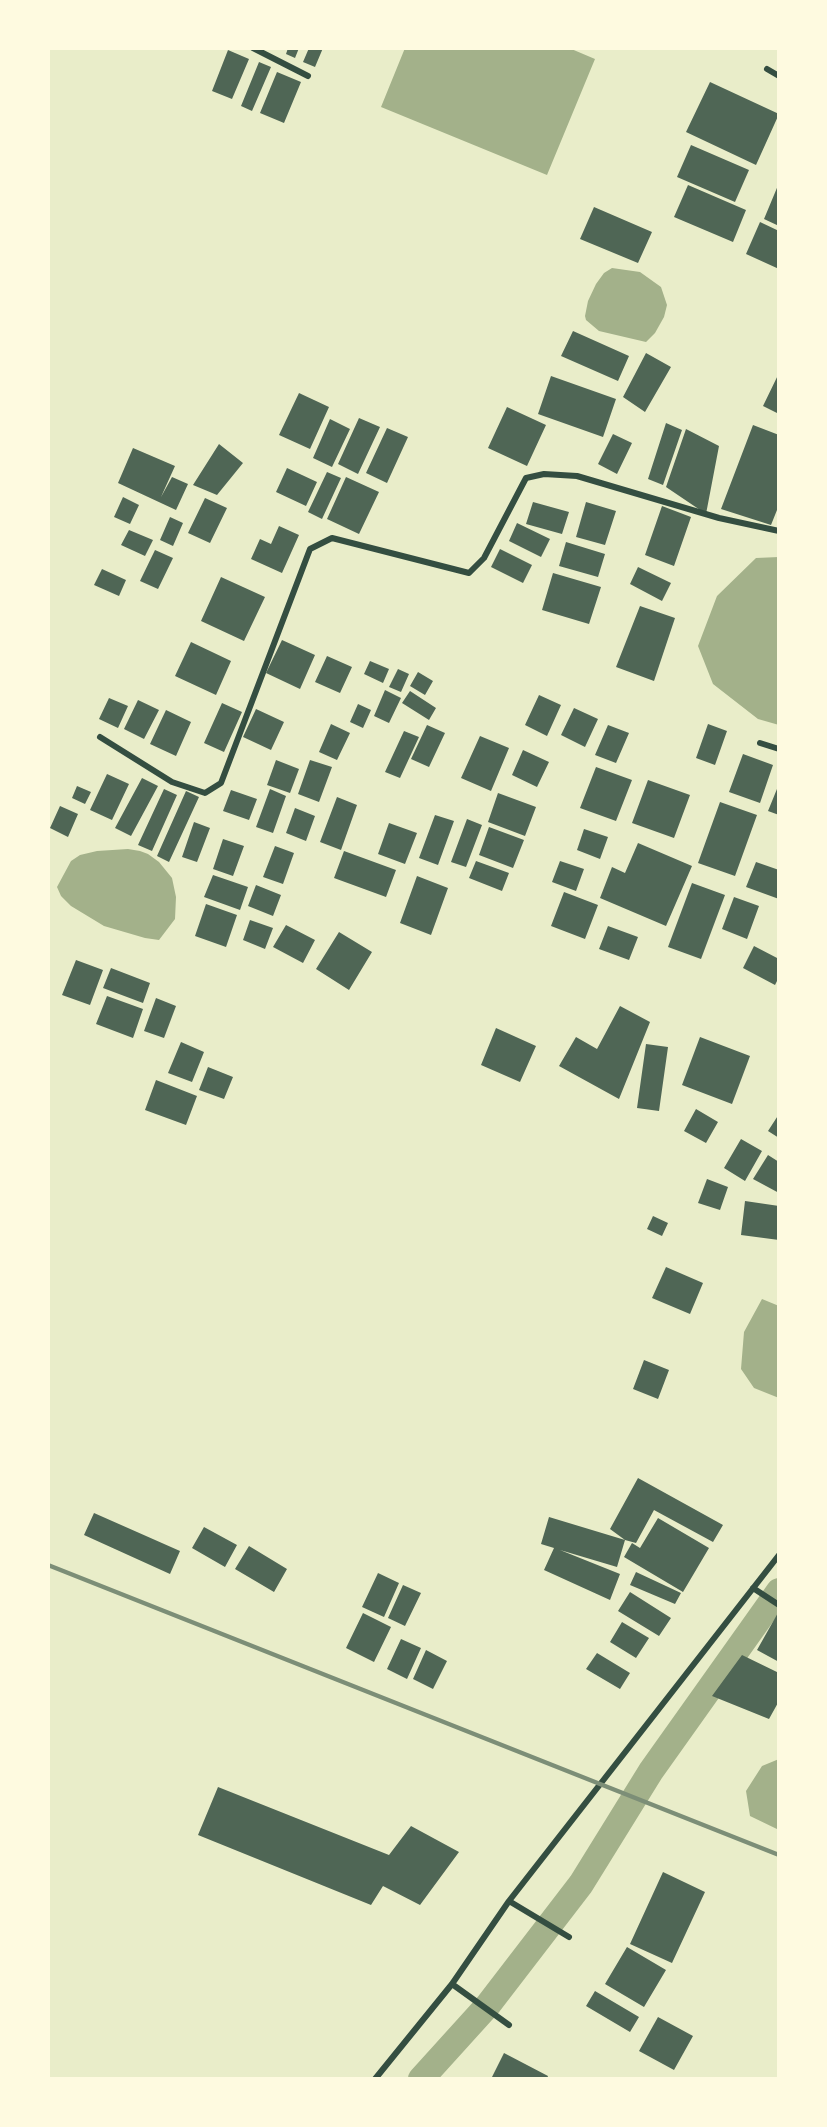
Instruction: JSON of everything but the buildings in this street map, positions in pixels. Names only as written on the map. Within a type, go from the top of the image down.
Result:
[{"type":"street","points":[[253,48],[308,76]]},
{"type":"street","points":[[767,69],[779,76]]},
{"type":"street","points":[[99,737],[172,782],[205,793],[220,783],[310,549],[332,538],[469,573],[484,558],[526,478],[544,474],[577,476],[719,518],[779,531]]},
{"type":"street","points":[[760,743],[779,749]]},
{"type":"street","points":[[375,2079],[452,1984],[510,1901],[779,1555]]},
{"type":"street","points":[[754,1588],[779,1605]]},
{"type":"street","points":[[510,1901],[569,1937]]},
{"type":"street","points":[[452,1984],[509,2025]]},
{"type":"shaded area","points":[[405,48],[569,48],[595,59],[547,175],[381,107]]},
{"type":"shaded area","points":[[612,268],[640,272],[661,287],[667,305],[664,317],[655,333],[646,342],[599,331],[586,320],[588,301],[596,284],[604,273]]},
{"type":"shaded area","points":[[779,557],[779,725],[758,719],[713,684],[698,646],[717,596],[756,558]]},
{"type":"shaded area","points":[[128,849],[148,854],[159,862],[172,878],[176,897],[175,919],[159,940],[104,926],[71,906],[61,896],[57,887],[71,861],[80,855],[97,851]]},
{"type":"shaded area","points":[[762,1299],[779,1306],[779,1398],[754,1388],[741,1369],[744,1332]]},
{"type":"shaded area","points":[[779,1759],[779,1830],[750,1816],[746,1791],[762,1766]]},
{"type":"waterway","points":[[421,2079],[488,2005],[581,1884],[651,1771],[779,1591]]},
{"type":"railway","points":[[48,1565],[779,1855]]}]
